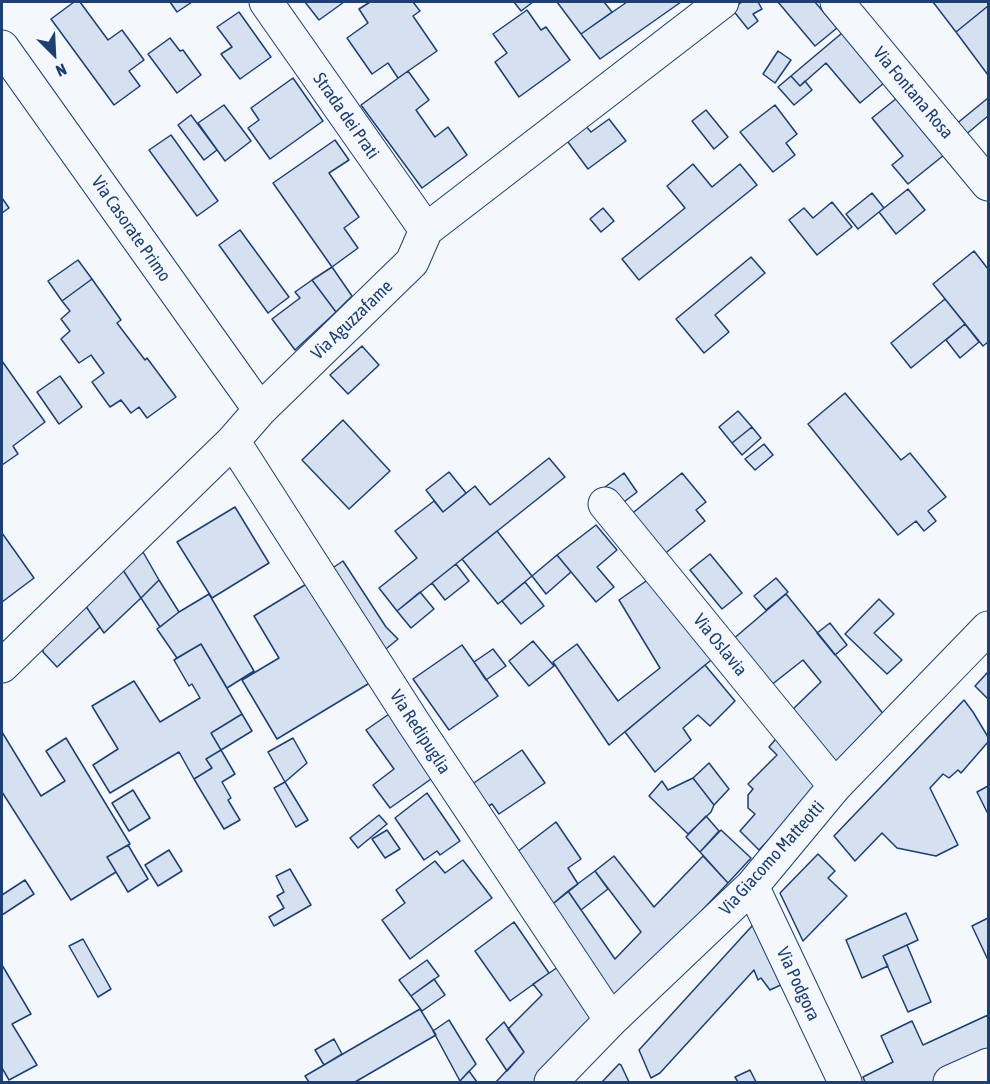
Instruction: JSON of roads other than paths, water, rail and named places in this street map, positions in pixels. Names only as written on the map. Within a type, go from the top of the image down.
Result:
[{"type":"street","name":"Strada dei Prati","points":[[266,2],[426,230]]},
{"type":"street","name":"Via Aguzzafame","points":[[2,666],[233,441],[260,410],[412,262],[426,230],[722,2]]},
{"type":"street","name":"Via Fontana Rosa","points":[[837,2],[988,184]]},
{"type":"street","name":"Via Casorate Primo","points":[[2,47],[260,410]]},
{"type":"street","name":"Via Redipuglia","points":[[233,441],[413,722],[611,1020]]},
{"type":"street","name":"Via Oslavia","points":[[605,504],[835,786]]},
{"type":"street","name":"Via Giacomo Matteotti","points":[[551,1083],[611,1020],[752,886],[835,786],[988,628]]},
{"type":"street","name":"Via Podgora","points":[[752,886],[845,1083]]},
{"type":"street","points":[[950,1083],[988,1065]]}]
